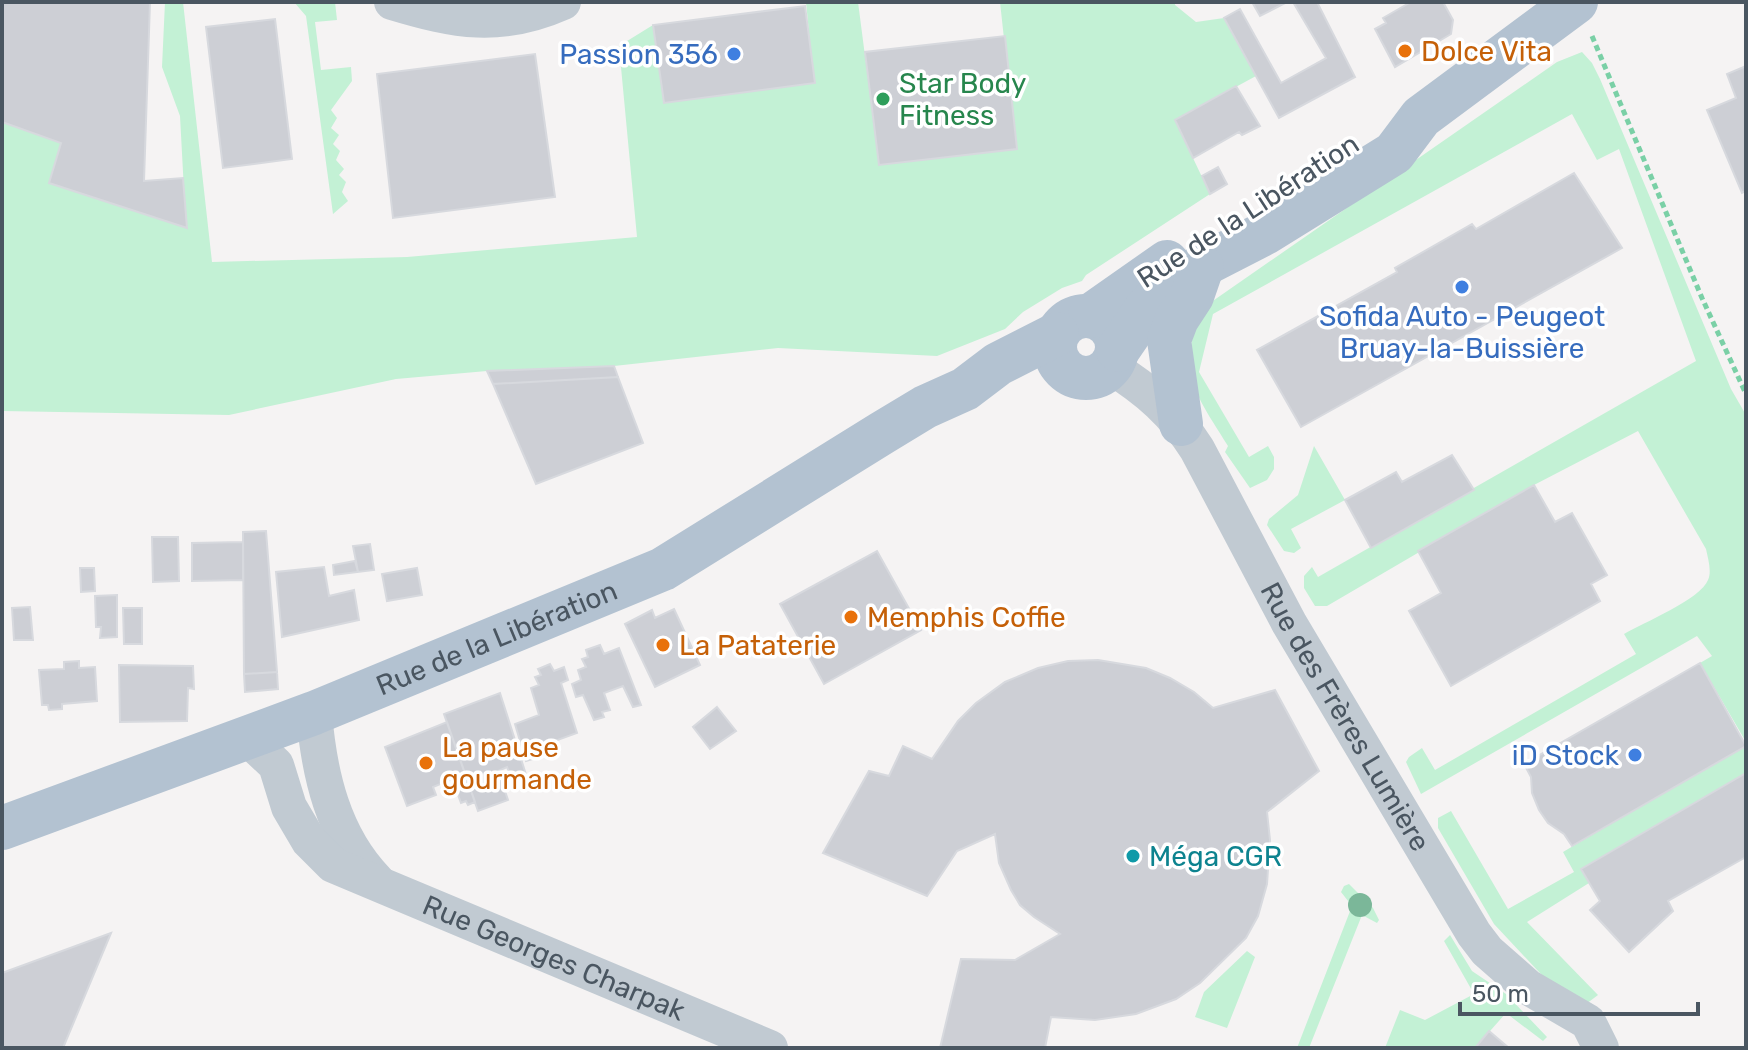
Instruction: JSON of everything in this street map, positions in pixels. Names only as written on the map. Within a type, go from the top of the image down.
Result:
[{"type":"main road","name":"Rue de la Libération","points":[[965,389],[1100,364],[1165,288],[1265,233],[1394,153],[1421,117],[1583,16]]},
{"type":"main road","name":"Rue de la Libération","points":[[2,828],[314,713],[663,569],[914,414],[965,389],[998,364],[1074,325],[1378,127],[1413,126]]},
{"type":"main road","points":[[1181,424],[1169,340],[1177,319],[1192,296],[1203,265]]},
{"type":"main road","points":[[1108,324],[1117,341],[1100,364],[1063,369],[1056,358],[1055,346],[1074,325],[1108,324]]},
{"type":"street","points":[[392,2],[475,21],[516,18],[563,2]]},
{"type":"street","name":"Rue des Frères Lumière","points":[[1100,364],[1161,401],[1181,424],[1205,462],[1295,635],[1474,934],[1487,951],[1528,987],[1588,1022],[1601,1048]]},
{"type":"street","name":"Rue Georges Charpak","points":[[314,713],[317,752],[331,807],[358,861],[381,885]]},
{"type":"street","name":"Rue Georges Charpak","points":[[246,737],[276,765],[289,807],[309,841],[333,865],[770,1048]]},
{"type":"path","points":[[1583,16],[1746,394]]},
{"type":"green space","points":[[165,2],[183,2],[212,262],[407,257],[637,237],[619,46],[653,25],[664,103],[814,83],[806,2],[858,2],[879,164],[1016,149],[1000,2],[1175,2],[1196,22],[1224,18],[1256,76],[1175,120],[1210,194],[1086,275],[1082,281],[1062,288],[1023,312],[1005,329],[937,356],[778,348],[614,366],[487,371],[396,379],[229,415],[2,411],[2,122],[61,143],[49,183],[186,228],[180,116],[162,67]]},
{"type":"green space","points":[[294,2],[335,2],[337,20],[315,22],[321,70],[351,67],[352,81],[331,110],[337,118],[331,128],[339,135],[333,144],[340,151],[336,160],[344,169],[339,175],[346,182],[342,192],[348,201],[333,214],[306,16]]},
{"type":"green space","points":[[1582,52],[1600,79],[1731,389],[1746,415],[1746,742],[1700,663],[1712,656],[1697,636],[1421,794],[1406,762],[1409,757],[1422,748],[1435,770],[1636,654],[1624,634],[1683,603],[1708,580],[1706,549],[1638,431],[1534,485],[1327,606],[1315,606],[1304,588],[1304,576],[1312,567],[1318,577],[1696,361],[1619,149],[1597,160],[1572,114],[1213,314],[1199,372],[1249,457],[1268,446],[1274,457],[1274,469],[1267,480],[1250,488],[1225,452],[1228,446],[1198,394],[1192,379],[1191,346],[1207,305],[1557,62]]},
{"type":"green space","points":[[1314,446],[1345,500],[1291,529],[1301,548],[1294,553],[1284,551],[1267,525],[1269,519],[1298,495]]},
{"type":"green space","points":[[1746,744],[1746,773],[1582,870],[1589,883],[1527,922],[1598,995],[1586,1004],[1569,1004],[1494,924],[1438,828],[1438,818],[1451,811],[1508,909],[1574,872],[1563,852]]},
{"type":"green space","points":[[1349,884],[1373,908],[1379,920],[1377,923],[1362,915],[1309,1048],[1297,1048],[1352,906],[1341,892]]},
{"type":"green space","points":[[1450,935],[1472,971],[1506,994],[1547,1037],[1543,1041],[1506,1013],[1475,1048],[1385,1048],[1400,1010],[1425,1020],[1474,994],[1444,941]]},
{"type":"green space","points":[[1247,951],[1255,957],[1227,1028],[1195,1017],[1204,992]]},
{"type":"building","points":[[2,2],[150,2],[144,181],[183,178],[187,228],[49,183],[61,143],[2,122]]},
{"type":"building","points":[[1252,2],[1287,2],[1260,16]]},
{"type":"building","points":[[1293,2],[1317,2],[1355,77],[1279,118],[1224,18],[1240,9],[1281,83],[1326,58]]},
{"type":"building","name":"Dolce Vita","points":[[1411,2],[1443,2],[1453,20],[1451,34],[1395,67],[1375,29],[1386,23],[1383,18]]},
{"type":"building","name":"Passion 356","points":[[805,6],[815,83],[664,103],[653,25]]},
{"type":"building","points":[[275,19],[292,159],[223,168],[206,27]]},
{"type":"building","points":[[1005,36],[1017,149],[879,165],[865,52]]},
{"type":"building","points":[[535,54],[555,197],[393,218],[377,74]]},
{"type":"building","points":[[1746,66],[1746,191],[1742,193],[1707,110],[1736,98],[1727,74]]},
{"type":"building","points":[[1236,86],[1260,126],[1242,135],[1239,132],[1193,158],[1175,120]]},
{"type":"building","points":[[1218,167],[1227,184],[1210,194],[1202,176]]},
{"type":"building","name":"Sofida Auto - Peugeot Bruay-la-Buissière","points":[[1574,173],[1622,248],[1301,427],[1257,350],[1397,272],[1395,268],[1472,224],[1476,229]]},
{"type":"building","points":[[614,366],[618,377],[493,384],[487,371]]},
{"type":"building","points":[[618,377],[643,443],[536,484],[493,384]]},
{"type":"building","points":[[1452,455],[1474,490],[1371,548],[1345,500],[1396,472],[1402,482]]},
{"type":"building","points":[[1534,485],[1555,522],[1572,513],[1607,575],[1591,584],[1600,601],[1451,686],[1409,611],[1441,593],[1418,551]]},
{"type":"building","points":[[266,531],[277,672],[244,674],[243,532]]},
{"type":"building","points":[[152,537],[178,537],[179,581],[153,582]]},
{"type":"building","points":[[243,542],[243,580],[192,581],[192,543]]},
{"type":"building","points":[[370,544],[374,570],[358,572],[353,546]]},
{"type":"building","name":"Memphis Coffie","points":[[877,551],[921,630],[824,684],[780,604]]},
{"type":"building","points":[[355,561],[358,572],[334,575],[333,565]]},
{"type":"building","points":[[324,567],[329,596],[354,590],[359,620],[282,637],[276,572]]},
{"type":"building","points":[[80,568],[94,568],[95,591],[81,592]]},
{"type":"building","points":[[417,568],[422,595],[387,601],[382,574]]},
{"type":"building","points":[[117,595],[117,637],[100,638],[101,627],[96,627],[95,596]]},
{"type":"building","points":[[30,607],[33,640],[14,640],[12,608]]},
{"type":"building","points":[[123,608],[142,608],[142,644],[124,644]]},
{"type":"building","name":"La Pataterie","points":[[674,609],[700,665],[655,687],[625,624],[652,610],[655,618]]},
{"type":"building","points":[[600,645],[604,654],[619,648],[641,705],[633,707],[623,686],[604,693],[610,710],[602,712],[604,717],[594,720],[583,695],[576,697],[572,684],[581,680],[578,670],[586,667],[582,659],[588,657],[586,650]]},
{"type":"building","name":"Méga CGR","points":[[1098,660],[1146,668],[1170,678],[1213,708],[1275,690],[1319,771],[1267,812],[1270,840],[1267,884],[1258,916],[1246,938],[1200,983],[1176,999],[1136,1014],[1095,1020],[1051,1017],[1045,1048],[940,1048],[961,959],[1015,960],[1060,934],[1020,905],[999,863],[995,834],[957,851],[927,896],[823,853],[869,771],[889,776],[903,746],[932,759],[958,721],[1005,682],[1038,668],[1068,661]]},
{"type":"building","points":[[79,661],[79,668],[95,667],[97,701],[62,704],[62,709],[49,710],[48,705],[42,705],[39,670],[64,669],[64,662]]},
{"type":"building","name":"iD Stock","points":[[1700,663],[1746,746],[1572,846],[1539,810],[1532,793],[1531,777],[1524,764]]},
{"type":"building","points":[[550,664],[554,671],[564,667],[568,680],[561,683],[577,733],[549,743],[552,753],[526,761],[515,724],[539,715],[531,688],[539,685],[535,677],[541,675],[538,669]]},
{"type":"building","points":[[119,665],[193,666],[194,689],[188,688],[187,721],[120,722]]},
{"type":"building","points":[[277,672],[278,689],[245,692],[244,674]]},
{"type":"building","points":[[500,693],[529,784],[515,788],[507,767],[498,771],[508,800],[478,811],[444,714]]},
{"type":"building","points":[[717,707],[736,731],[710,749],[693,727]]},
{"type":"building","name":"La pause gourmande","points":[[447,722],[475,802],[468,805],[466,801],[461,803],[452,779],[433,787],[436,795],[407,806],[385,747]]},
{"type":"building","points":[[1746,773],[1746,857],[1668,901],[1673,911],[1629,952],[1590,910],[1600,901],[1581,869]]},
{"type":"building","points":[[111,933],[63,1048],[2,1048],[2,973]]},
{"type":"building","points":[[1489,1031],[1509,1048],[1475,1048]]},
{"type":"place","name":"Dolce Vita","points":[[1405,51]]},
{"type":"place","name":"Passion 356","points":[[734,54]]},
{"type":"place","name":"Star Body Fitness","points":[[883,99]]},
{"type":"place","name":"Sofida Auto - Peugeot Bruay-la-Buissière","points":[[1462,287]]},
{"type":"place","name":"Memphis Coffie","points":[[851,617]]},
{"type":"place","name":"La Pataterie","points":[[663,645]]},
{"type":"place","name":"iD Stock","points":[[1635,755]]},
{"type":"place","name":"La pause gourmande","points":[[426,763]]},
{"type":"place","name":"Méga CGR","points":[[1133,856]]}]
